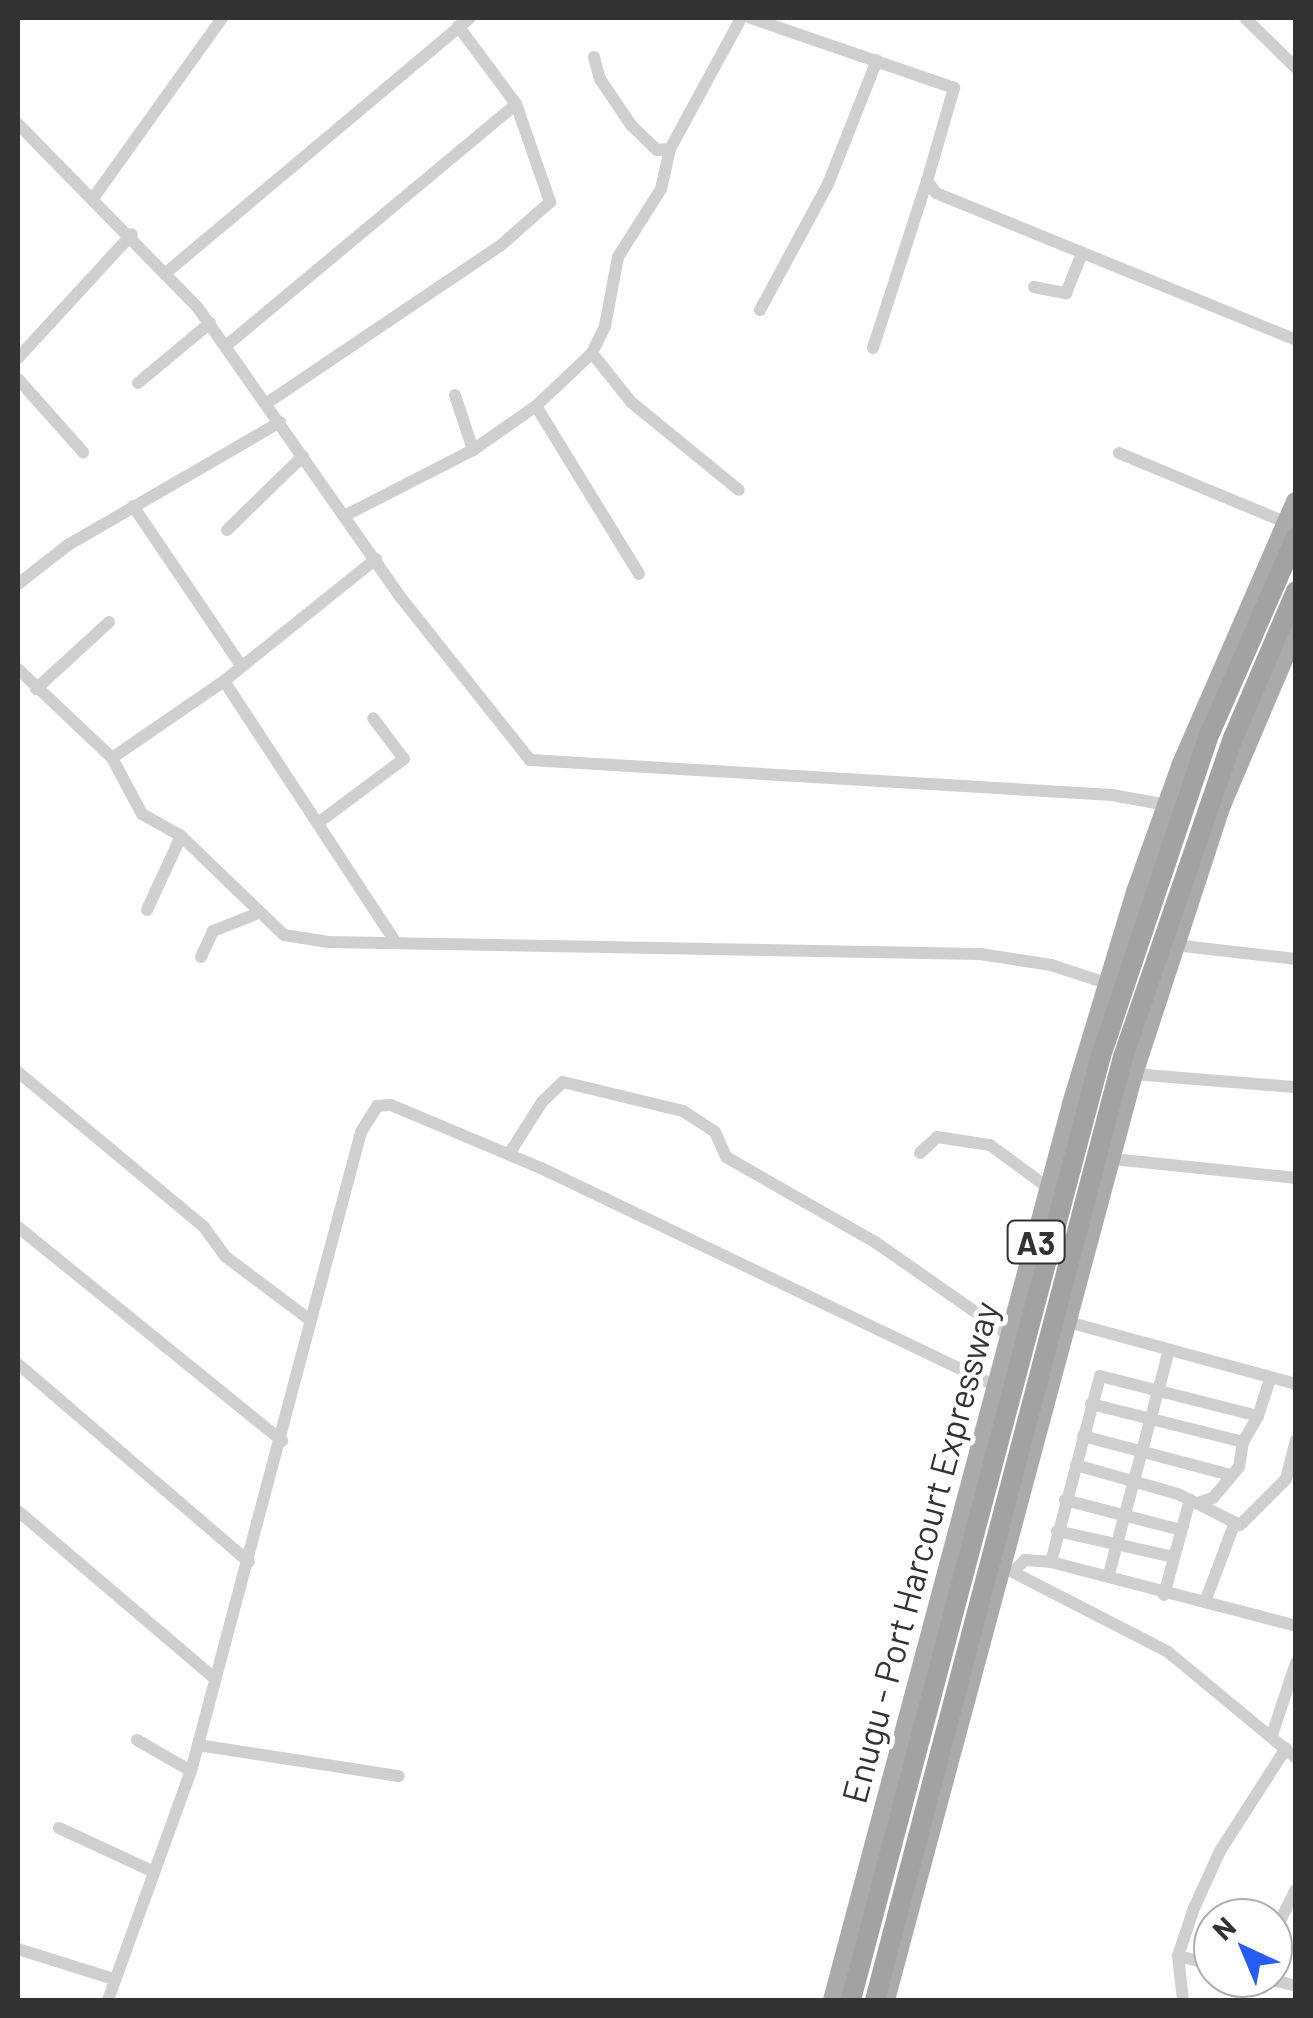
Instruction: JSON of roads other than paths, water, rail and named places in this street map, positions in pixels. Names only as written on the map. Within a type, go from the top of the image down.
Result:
[{"type":"highway","name":"Enugu - Port Harcourt Expressway","points":[[851,2000],[1100,1056],[1210,732],[1290,530]]},
{"type":"highway","name":"Enugu - Port Harcourt Expressway","points":[[875,2000],[1123,1056],[1233,738],[1296,591]]},
{"type":"main road","name":"Enugu - Port Harcourt Expressway","points":[[832,2000],[1108,984],[1168,805],[1290,530],[1296,502]]},
{"type":"main road","name":"A3","points":[[885,2000],[1008,1568],[1133,1074],[1222,805],[1287,671],[1296,629]]},
{"type":"street","points":[[94,197],[222,18]]},
{"type":"street","points":[[346,515],[473,450],[536,406],[592,353],[605,326],[618,257],[661,189],[670,149],[742,18]]},
{"type":"street","points":[[752,18],[954,88],[873,348]]},
{"type":"street","points":[[1245,18],[1296,68]]},
{"type":"street","points":[[167,272],[464,22],[516,104],[550,202],[500,246],[267,403]]},
{"type":"street","points":[[594,57],[600,79],[631,126],[657,150],[670,149]]},
{"type":"street","points":[[760,310],[828,184],[878,60]]},
{"type":"street","points":[[227,346],[516,104]]},
{"type":"street","points":[[18,124],[132,234],[210,324],[503,734],[530,760],[1112,794],[1168,805]]},
{"type":"street","points":[[927,181],[936,193],[1081,256],[1160,280],[1296,340]]},
{"type":"street","points":[[18,358],[132,234]]},
{"type":"street","points":[[1034,288],[1066,293],[1081,256]]},
{"type":"street","points":[[138,383],[210,324]]},
{"type":"street","points":[[592,353],[631,402],[739,490]]},
{"type":"street","points":[[18,379],[84,452]]},
{"type":"street","points":[[455,395],[473,450]]},
{"type":"street","points":[[536,406],[640,574]]},
{"type":"street","points":[[18,584],[44,560],[280,422]]},
{"type":"street","points":[[1119,453],[1290,530]]},
{"type":"street","points":[[227,530],[303,456]]},
{"type":"street","points":[[133,506],[242,667]]},
{"type":"street","points":[[112,758],[224,681],[376,560]]},
{"type":"street","points":[[36,689],[109,622]]},
{"type":"street","points":[[18,670],[112,758],[142,814],[181,836],[256,914],[302,940],[980,954],[1051,965],[1108,984]]},
{"type":"street","points":[[224,681],[394,940]]},
{"type":"street","points":[[318,823],[404,759],[373,718]]},
{"type":"street","points":[[147,910],[181,836]]},
{"type":"street","points":[[201,956],[213,931],[256,914]]},
{"type":"street","points":[[1174,945],[1296,959]]},
{"type":"street","points":[[18,1072],[204,1227],[242,1270],[310,1320]]},
{"type":"street","points":[[1133,1074],[1296,1086]]},
{"type":"street","points":[[509,1154],[542,1102],[564,1082],[683,1111],[715,1132],[726,1157],[906,1261],[1011,1337]]},
{"type":"street","points":[[108,2000],[150,1870],[191,1770],[282,1441],[310,1320],[370,1112],[391,1105],[509,1154],[998,1386]]},
{"type":"street","points":[[920,1153],[938,1137],[990,1145],[1050,1190]]},
{"type":"street","points":[[1113,1159],[1296,1178]]},
{"type":"street","points":[[18,1227],[282,1441]]},
{"type":"street","points":[[1068,1322],[1296,1384]]},
{"type":"street","points":[[1110,1574],[1169,1350]]},
{"type":"street","points":[[18,1364],[249,1562]]},
{"type":"street","points":[[1051,1562],[1102,1375],[1258,1416]]},
{"type":"street","points":[[1164,1596],[1177,1529],[1194,1501],[1213,1498],[1230,1475],[1258,1416],[1270,1378]]},
{"type":"street","points":[[1091,1404],[1243,1442]]},
{"type":"street","points":[[1083,1436],[1230,1475]]},
{"type":"street","points":[[1076,1464],[1194,1501],[1242,1524],[1282,1486],[1296,1440]]},
{"type":"street","points":[[1065,1500],[1177,1529]]},
{"type":"street","points":[[18,1512],[214,1678]]},
{"type":"street","points":[[1205,1602],[1235,1522]]},
{"type":"street","points":[[1057,1532],[1173,1557]]},
{"type":"street","points":[[1008,1568],[1025,1560],[1051,1562],[1110,1574],[1164,1596],[1205,1602],[1296,1626]]},
{"type":"street","points":[[1008,1568],[1168,1652],[1291,1753],[1220,1851],[1178,1956],[1184,2000]]},
{"type":"street","points":[[1272,1735],[1296,1663]]},
{"type":"street","points":[[137,1740],[191,1770]]},
{"type":"street","points":[[198,1744],[399,1776]]},
{"type":"street","points":[[59,1828],[150,1870]]},
{"type":"street","points":[[18,1950],[114,1979]]},
{"type":"street","points":[[1178,1956],[1193,1960]]}]
